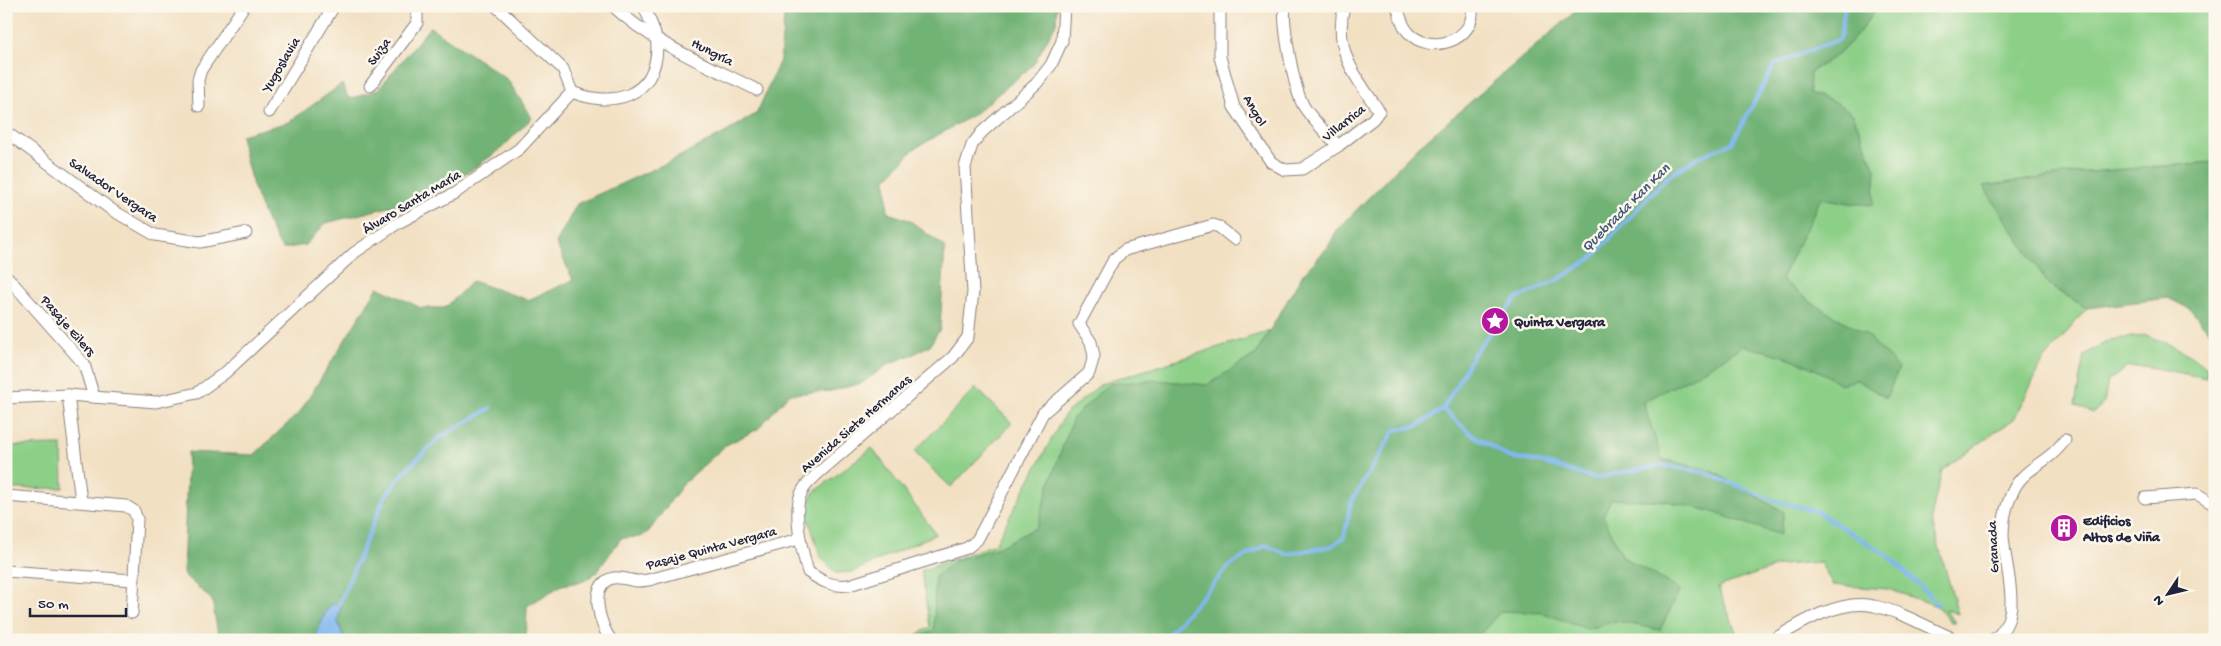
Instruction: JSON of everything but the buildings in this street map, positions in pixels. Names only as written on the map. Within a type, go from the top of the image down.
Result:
[{"type":"street","points":[[199,106],[198,80],[202,70],[244,6]]},
{"type":"street","name":"Yugoslavia","points":[[269,112],[334,6]]},
{"type":"street","name":"Suiza","points":[[370,86],[417,23],[417,6]]},
{"type":"street","points":[[496,6],[563,69],[572,92],[602,101],[624,98],[643,86],[653,67],[657,48],[656,38],[644,6]]},
{"type":"street","name":"Hungría","points":[[613,6],[629,21],[656,38],[757,90]]},
{"type":"street","name":"Avenida Siete Hermanas","points":[[1064,6],[1062,41],[1051,65],[1036,84],[982,132],[972,145],[965,167],[973,292],[968,338],[953,357],[816,475],[803,489],[799,499],[799,539],[808,572],[827,584],[837,587],[849,585],[967,548],[977,540],[1043,413],[1089,373],[1094,356],[1091,342],[1079,324],[1114,259],[1125,250],[1213,225],[1219,227],[1234,239]]},
{"type":"street","name":"Angol","points":[[1220,6],[1220,57],[1234,108],[1271,162],[1285,170],[1302,169]]},
{"type":"street","points":[[1285,6],[1283,16],[1290,59],[1303,105],[1338,146]]},
{"type":"street","name":"Villarrica","points":[[1302,169],[1338,146],[1373,119],[1379,111],[1348,65],[1344,54],[1341,33],[1344,6]]},
{"type":"street","points":[[1397,6],[1400,19],[1408,32],[1420,41],[1435,45],[1450,42],[1463,33],[1471,20],[1472,6]]},
{"type":"street","name":"Álvaro Santa María","points":[[6,398],[68,395],[156,402],[197,393],[226,372],[354,253],[398,223],[455,193],[519,149],[572,92]]},
{"type":"street","name":"Salvador Vergara","points":[[6,132],[112,210],[155,235],[200,242],[246,233]]},
{"type":"street","name":"Pasaje Eilers","points":[[9,279],[84,364],[94,397]]},
{"type":"street","points":[[68,395],[81,501]]},
{"type":"street","name":"Granada","points":[[1993,640],[2000,635],[2011,618],[2012,599],[2003,536],[2005,512],[2014,489],[2021,478],[2052,455],[2065,440]]},
{"type":"street","points":[[2145,498],[2197,494],[2215,505]]},
{"type":"street","points":[[6,496],[126,506],[134,512],[137,519],[132,613]]},
{"type":"street","name":"Pasaje Quinta Vergara","points":[[611,640],[598,612],[599,591],[607,580],[613,578],[636,581],[656,578],[799,539]]},
{"type":"street","points":[[6,571],[133,580]]},
{"type":"street","points":[[1773,640],[1804,621],[1836,609],[1873,605],[1957,640]]},
{"type":"green space","points":[[790,6],[1057,6],[1056,24],[1033,65],[973,115],[914,149],[886,179],[888,213],[909,220],[945,247],[940,329],[930,345],[914,354],[890,363],[862,383],[831,391],[789,394],[758,429],[726,445],[683,484],[649,531],[641,537],[621,538],[597,572],[584,581],[562,585],[527,606],[526,640],[344,640],[338,621],[341,606],[334,603],[327,609],[314,640],[219,640],[212,600],[183,574],[188,452],[254,455],[300,412],[378,287],[421,308],[445,308],[472,281],[528,300],[573,280],[556,243],[577,204],[669,162],[723,134],[757,113],[780,60],[784,17]]},
{"type":"green space","name":"Quinta Vergara","points":[[1578,6],[1878,6],[1858,34],[1839,54],[1810,72],[1809,93],[1834,101],[1853,114],[1876,172],[1873,205],[1821,198],[1781,279],[1812,303],[1866,334],[1899,368],[1886,398],[1857,380],[1840,384],[1805,364],[1771,352],[1743,346],[1696,375],[1643,402],[1662,459],[1712,471],[1784,512],[1780,535],[1710,511],[1667,501],[1611,499],[1603,516],[1623,557],[1680,590],[1660,630],[1617,621],[1587,629],[1543,613],[1501,611],[1475,640],[913,640],[934,630],[935,577],[954,561],[999,547],[1037,527],[1050,482],[1073,418],[1108,384],[1157,380],[1207,385],[1256,354],[1303,274],[1328,247],[1337,230],[1417,148],[1576,11]]},
{"type":"green space","points":[[1870,6],[2215,6],[2215,162],[2077,173],[2049,285],[2087,308],[2043,361],[2014,419],[1942,470],[1931,518],[1958,614],[1944,609],[1955,622],[1950,622],[1937,606],[1888,589],[1833,585],[1820,562],[1781,565],[1718,587],[1738,637],[1734,640],[909,640],[930,627],[921,571],[995,544],[1065,414],[1101,384],[1286,326]]},
{"type":"green space","points":[[430,27],[508,80],[532,118],[501,149],[470,171],[392,206],[326,223],[305,245],[282,249],[267,221],[256,194],[241,135],[289,122],[342,84],[349,99],[378,90]]},
{"type":"green space","points":[[2215,162],[2215,339],[2190,309],[2168,298],[2087,308],[2049,285],[1983,186],[2077,173]]},
{"type":"green space","points":[[2146,335],[2182,350],[2207,368],[2206,378],[2144,366],[2128,367],[2108,381],[2104,403],[2093,413],[2075,405],[2084,355],[2110,340]]},
{"type":"green space","points":[[976,388],[1012,423],[951,487],[914,452]]},
{"type":"green space","points":[[62,445],[63,488],[6,489],[6,446]]},
{"type":"green space","points":[[872,448],[936,534],[852,572],[836,573],[821,558],[805,509],[814,492]]},
{"type":"water","points":[[334,603],[341,606],[338,621],[344,640],[314,640],[327,609]]},
{"type":"waterway","name":"Quebrada Kan Kan","points":[[1163,640],[1231,564],[1266,545],[1287,554],[1332,546],[1344,537],[1351,502],[1395,430],[1417,426],[1443,409],[1475,352],[1516,299],[1559,279],[1592,258],[1666,178],[1696,158],[1732,143],[1775,64],[1840,39],[1845,6]]},
{"type":"waterway","points":[[337,609],[384,498],[406,470],[439,438],[491,408]]},
{"type":"waterway","points":[[1443,409],[1470,433],[1508,457],[1540,462],[1594,478],[1661,465],[1703,472],[1776,501],[1816,511],[1888,556],[1938,604]]},
{"type":"place","name":"Quinta Vergara","points":[[1495,321]]},
{"type":"place","name":"Edificios Altos de Viña","points":[[2064,528]]}]
